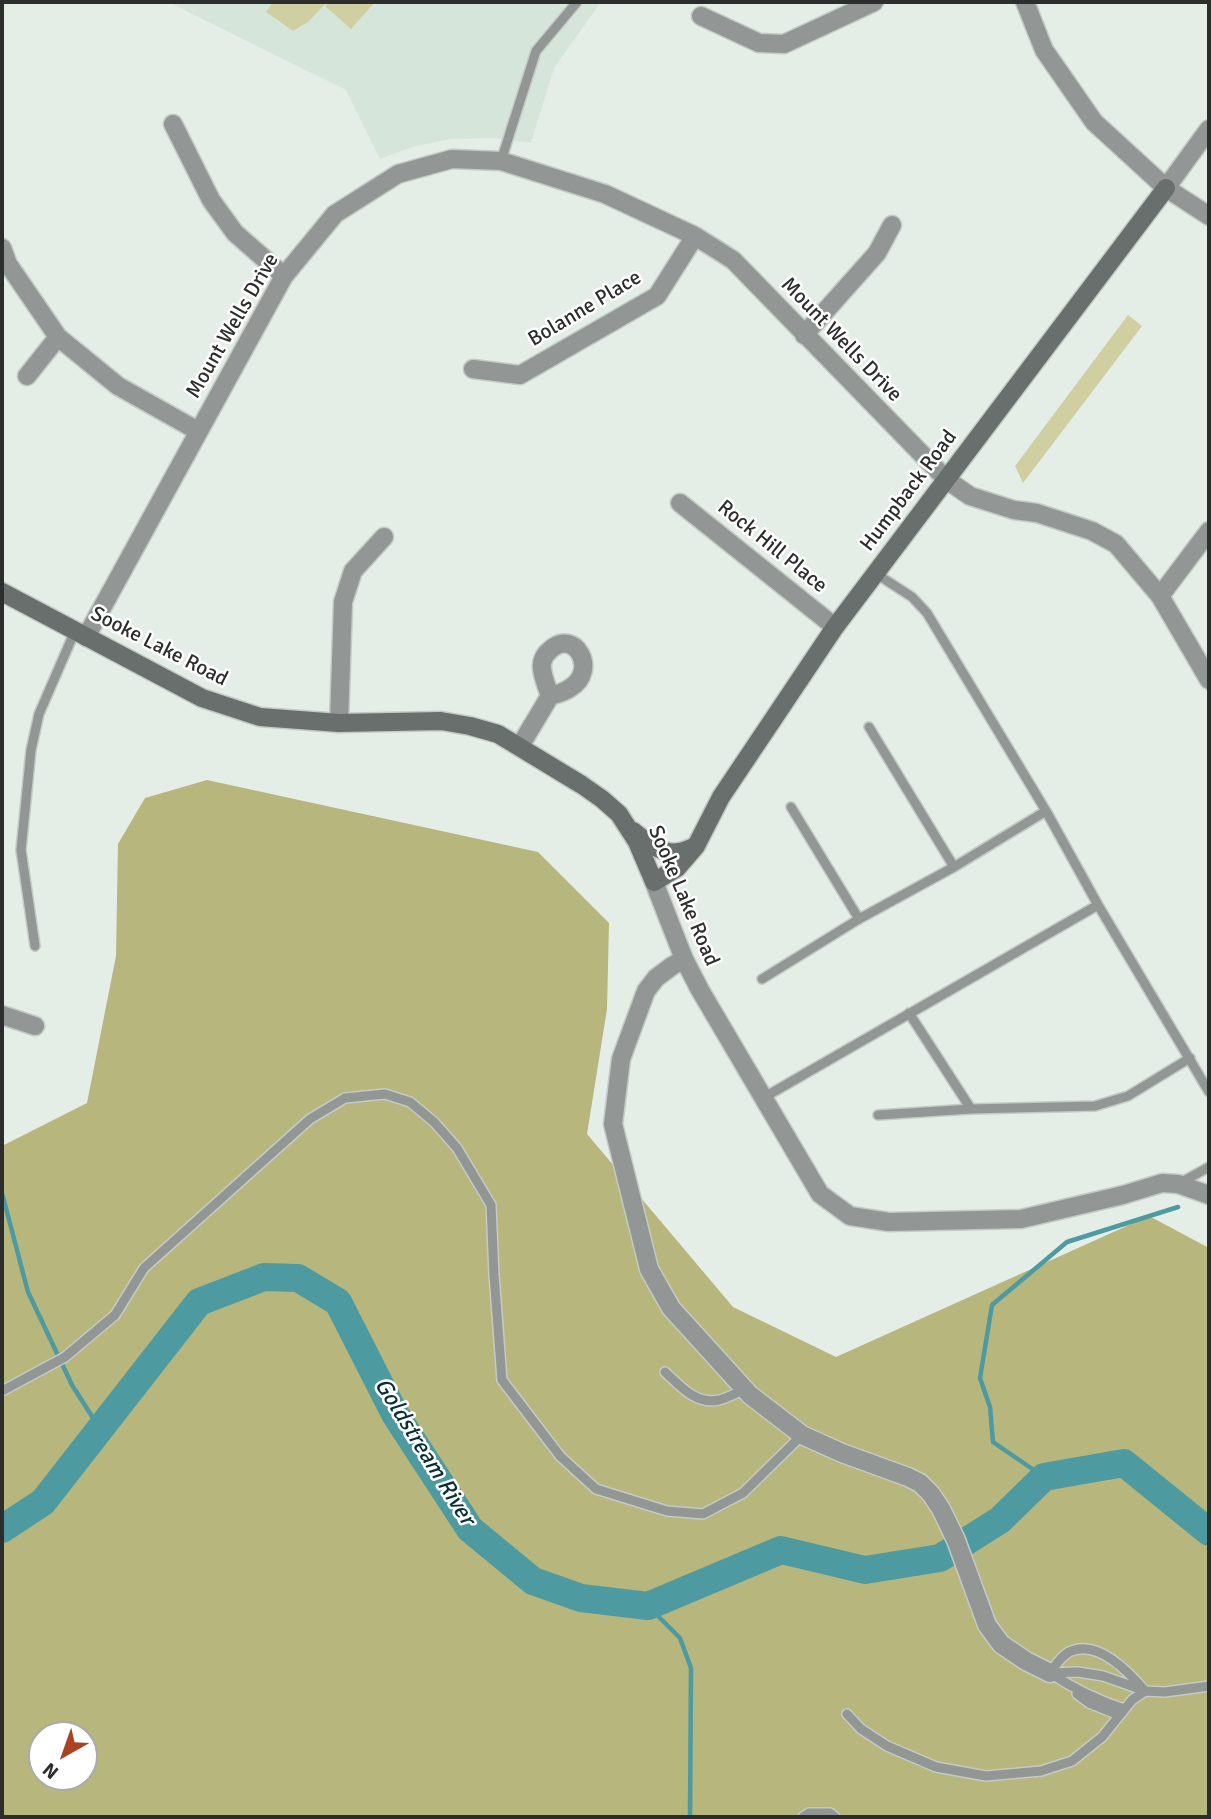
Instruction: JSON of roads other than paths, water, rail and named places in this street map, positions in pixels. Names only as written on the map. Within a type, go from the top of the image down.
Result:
[{"type":"street","points":[[701,16],[759,43],[784,44],[874,2]]},
{"type":"street","points":[[1025,2],[1044,50],[1094,122],[1166,188],[1209,216]]},
{"type":"street","points":[[173,124],[211,200],[235,233],[284,276]]},
{"type":"street","name":"Humpback Road","points":[[654,883],[677,868],[696,846],[721,797],[835,627],[1209,129]]},
{"type":"street","name":"Mount Wells Drive","points":[[81,634],[284,276],[335,214],[398,174],[452,159],[501,161],[605,194],[695,236],[733,260],[947,480],[970,496],[1014,510],[1037,513],[1092,531],[1116,544],[1160,596],[1209,680]]},
{"type":"street","points":[[804,335],[877,253],[892,225]]},
{"type":"street","name":"Bolanne Place","points":[[473,369],[520,375],[657,296],[695,236]]},
{"type":"street","points":[[2,248],[8,264],[58,337],[118,386],[198,430]]},
{"type":"street","points":[[27,376],[58,337]]},
{"type":"street","name":"Rock Hill Place","points":[[680,502],[835,627]]},
{"type":"street","points":[[1160,596],[1209,531]]},
{"type":"street","points":[[340,723],[343,602],[353,570],[384,537]]},
{"type":"street","name":"Sooke Lake Road","points":[[2,592],[202,698],[260,717],[340,723],[441,721],[470,726],[498,734],[520,746],[602,799],[619,814],[629,828],[699,989],[820,1194],[850,1216],[889,1222],[1021,1219],[1162,1183],[1178,1184],[1209,1195]]},
{"type":"street","points":[[520,746],[550,696]]},
{"type":"street","points":[[629,828],[665,851],[680,852],[696,846]]},
{"type":"street","points":[[684,959],[656,978],[646,991],[621,1059],[613,1124],[649,1269],[671,1308],[745,1389],[802,1435],[908,1477],[920,1483],[931,1494],[942,1509],[956,1539],[987,1625],[1001,1643],[1026,1661],[1051,1674]]},
{"type":"street","points":[[2,1015],[36,1027]]},
{"type":"lane","points":[[501,161],[537,51],[577,2]]},
{"type":"lane","points":[[875,573],[912,597],[927,612],[1209,1092]]},
{"type":"lane","points":[[35,946],[21,850],[31,750],[39,713],[81,634]]},
{"type":"lane","points":[[869,727],[954,867]]},
{"type":"lane","points":[[791,807],[859,919]]},
{"type":"lane","points":[[762,979],[859,919],[954,867],[1046,811]]},
{"type":"lane","points":[[763,1098],[1098,905]]},
{"type":"lane","points":[[909,1013],[971,1109]]},
{"type":"lane","points":[[878,1115],[971,1109],[1095,1106],[1128,1096],[1190,1058]]},
{"type":"lane","points":[[2,1391],[65,1357],[115,1315],[144,1268],[310,1119],[345,1098],[385,1094],[410,1102],[434,1122],[457,1147],[491,1205],[502,1380],[560,1456],[596,1489],[667,1511],[703,1514],[743,1493],[802,1435]]},
{"type":"lane","points":[[1178,1184],[1209,1167]]},
{"type":"lane","points":[[665,1373],[690,1394],[706,1402],[720,1400],[745,1389]]},
{"type":"lane","points":[[1051,1674],[1059,1660],[1070,1652],[1084,1649],[1109,1657],[1129,1671],[1145,1691]]},
{"type":"lane","points":[[1051,1674],[1078,1672],[1103,1676],[1145,1691],[1165,1692],[1209,1686]]},
{"type":"lane","points":[[1051,1674],[1089,1703],[1121,1712]]},
{"type":"lane","points":[[847,1714],[861,1729],[887,1746],[936,1767],[986,1776],[1041,1771],[1072,1762],[1102,1737],[1132,1699],[1145,1691]]},
{"type":"lane","points":[[803,1817],[830,1813],[835,1817]]},
{"type":"waterway","points":[[2,1193],[28,1292],[72,1385],[100,1429]]},
{"type":"waterway","points":[[1044,1477],[993,1442],[990,1407],[980,1378],[992,1305],[1067,1242],[1178,1207]]},
{"type":"waterway","name":"Goldstream River","points":[[2,1529],[43,1502],[199,1302],[264,1277],[298,1278],[338,1302],[395,1414],[470,1529],[533,1581],[581,1598],[648,1606],[781,1550],[865,1570],[940,1558],[1000,1520],[1044,1477],[1124,1463],[1209,1532]]},
{"type":"waterway","points":[[648,1606],[680,1638],[691,1668],[690,1817]]}]
